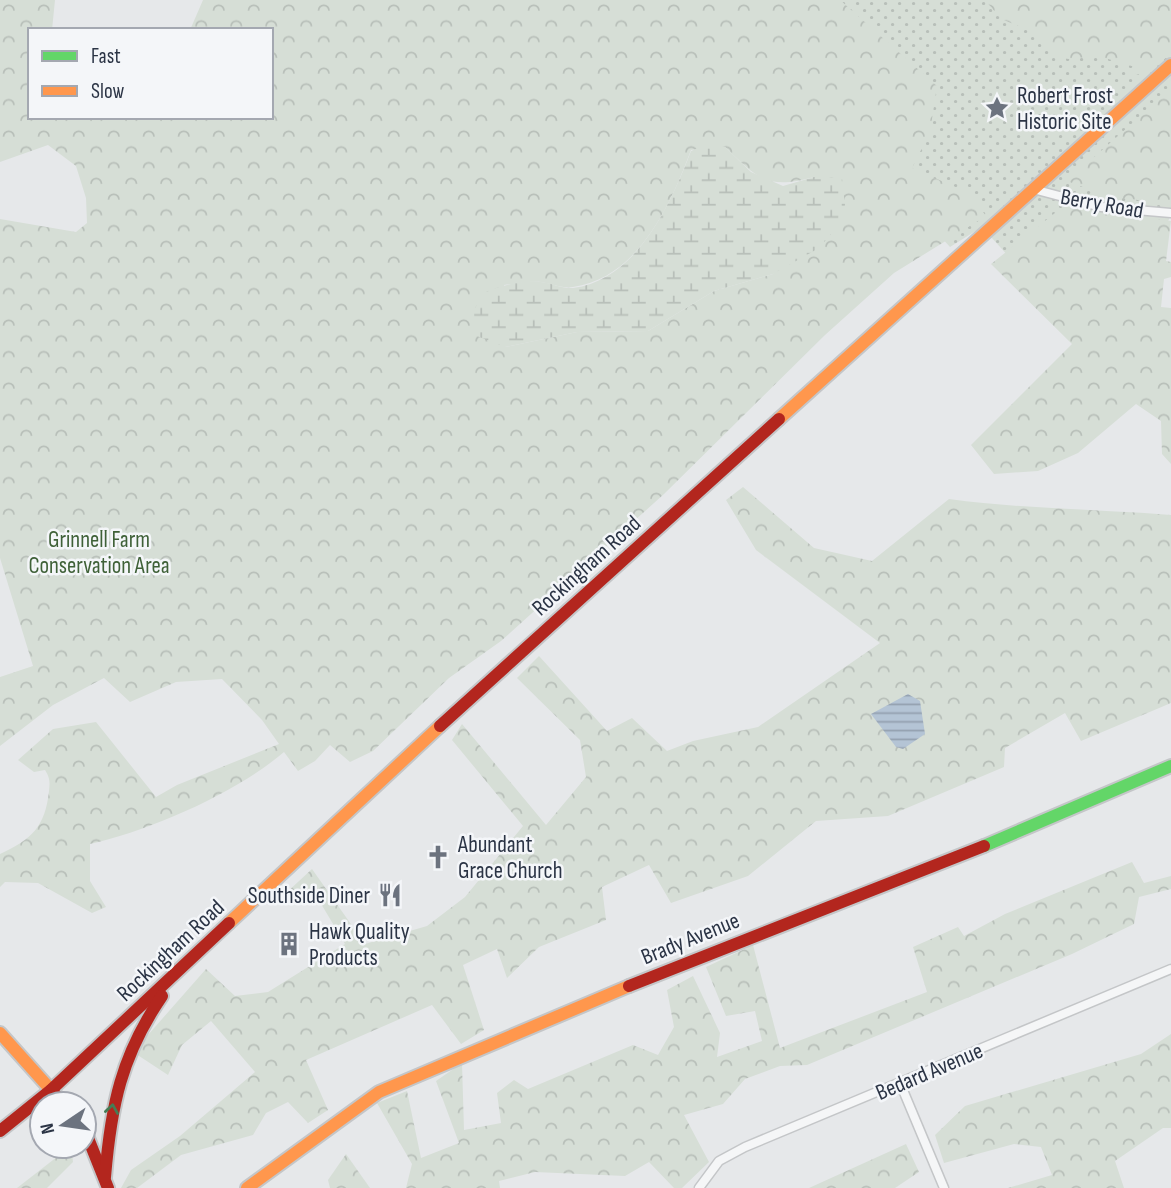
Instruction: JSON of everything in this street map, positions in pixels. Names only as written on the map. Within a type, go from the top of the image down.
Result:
[{"type":"main road","name":"Rockingham Road","points":[[51,1090],[310,845],[477,692],[1171,65]]},
{"type":"main road","name":"Brady Avenue","points":[[247,1188],[360,1104],[390,1087],[714,950],[992,844],[1171,765]]},
{"type":"main road","points":[[106,1183],[111,1116],[122,1065],[141,1025],[183,968]]},
{"type":"main road","points":[[0,1033],[51,1090]]},
{"type":"main road","name":"Rockingham Road","points":[[0,1132],[28,1109]]},
{"type":"main road","points":[[97,1160],[106,1183]]},
{"type":"street","name":"Berry Road","points":[[1033,189],[1101,207],[1171,213]]},
{"type":"street","name":"Bedard Avenue","points":[[699,1188],[719,1161],[731,1154],[1171,970]]},
{"type":"street","points":[[900,1083],[944,1188]]},
{"type":"green space","name":"Grinnell Farm Conservation Area","points":[[0,0],[55,0],[52,28],[28,28],[28,119],[273,119],[273,28],[191,28],[203,0],[840,0],[937,86],[930,132],[912,168],[969,193],[986,216],[894,273],[825,335],[664,494],[501,641],[449,678],[373,751],[350,762],[330,745],[315,761],[298,771],[284,752],[242,782],[192,808],[166,820],[90,844],[90,881],[106,907],[92,913],[38,883],[5,882],[0,887],[0,854],[21,843],[35,830],[44,814],[49,791],[45,770],[34,772],[18,760],[53,729],[96,722],[156,797],[177,785],[279,744],[262,720],[222,679],[176,682],[130,702],[104,678],[53,705],[0,746],[0,677],[33,666],[0,558],[0,219],[76,232],[87,223],[86,198],[76,166],[48,145],[0,162]],"holes":[[[725,147],[746,167],[774,182],[814,177],[773,274],[714,291],[648,331],[577,332],[505,347],[504,285],[541,282],[569,287],[596,281],[616,269],[634,254],[662,215],[691,150]]]},
{"type":"green space","name":"Robert Frost Historic Site","points":[[724,0],[1171,0],[1171,215],[1142,275],[1076,331],[982,227],[950,247]]},
{"type":"green space","points":[[985,0],[1171,0],[1171,53],[1152,70],[1136,75],[1135,67],[1098,56],[1068,59],[1052,53],[1031,31],[1001,19]]},
{"type":"green space","points":[[1171,89],[1171,205],[1104,195],[1067,181]]},
{"type":"green space","points":[[710,143],[725,147],[751,172],[783,186],[814,177],[842,178],[845,205],[838,226],[819,248],[773,274],[714,291],[648,331],[577,332],[505,347],[477,336],[472,314],[483,293],[526,282],[573,288],[596,282],[616,271],[633,255],[662,215],[691,151]]},
{"type":"green space","points":[[1065,205],[1171,221],[1166,261],[1171,262],[1171,277],[1164,279],[1161,307],[1171,308],[1171,464],[1162,454],[1161,421],[1136,404],[1078,453],[1038,471],[994,474],[971,445],[1072,344],[991,264]]},
{"type":"green space","points":[[743,487],[814,548],[872,561],[949,499],[1171,515],[1171,703],[1081,741],[1065,713],[1005,748],[1004,767],[888,816],[816,821],[748,876],[671,903],[649,865],[602,887],[606,920],[539,947],[507,978],[497,949],[463,965],[484,1030],[461,1044],[432,1005],[306,1060],[328,1110],[308,1123],[288,1102],[266,1113],[253,1135],[181,1155],[137,1188],[121,1188],[131,1170],[180,1136],[255,1072],[211,1021],[182,1045],[168,1075],[133,1052],[206,969],[235,996],[268,992],[345,944],[314,892],[297,902],[285,894],[312,869],[365,944],[427,926],[465,897],[523,826],[452,740],[462,724],[546,825],[586,777],[580,740],[517,678],[539,656],[607,731],[632,718],[667,751],[693,741],[758,727],[880,643],[756,550],[726,500]]},
{"type":"green space","points":[[1132,862],[1144,883],[1171,876],[1171,889],[1139,897],[1134,924],[1072,954],[807,1065],[780,1066],[745,1079],[723,1104],[684,1115],[709,1162],[682,1188],[674,1188],[649,1162],[625,1176],[535,1172],[499,1181],[500,1188],[406,1188],[412,1164],[377,1103],[407,1091],[421,1158],[459,1143],[436,1081],[462,1063],[464,1130],[501,1123],[497,1093],[514,1080],[528,1089],[633,1045],[658,1055],[674,1027],[667,990],[693,976],[720,1033],[717,1057],[762,1041],[755,1011],[726,1016],[706,967],[753,945],[780,1048],[927,992],[913,947],[958,927],[964,936],[1005,914]]},
{"type":"green space","points":[[1171,1034],[1171,1128],[1163,1128],[1115,1161],[1124,1188],[1008,1188],[1052,1175],[1041,1147],[1014,1144],[944,1163],[935,1135],[965,1106],[1141,1054]]},
{"type":"green space","points":[[906,1144],[919,1172],[895,1188],[809,1188]]},
{"type":"green space","points":[[346,1154],[370,1188],[330,1188],[328,1180]]},
{"type":"green space","points":[[53,1160],[73,1160],[47,1188],[17,1188]]},
{"type":"water","points":[[908,694],[920,701],[925,734],[903,749],[896,747],[871,714]]},
{"type":"traffic: fast","points":[[984,846],[1171,766]]},
{"type":"traffic: slow","points":[[779,419],[1171,65]]},
{"type":"traffic: slow","points":[[229,923],[440,726]]},
{"type":"traffic: slow","points":[[247,1188],[379,1092],[629,986]]},
{"type":"traffic: slow","points":[[0,1033],[51,1090]]},
{"type":"traffic: jam","points":[[440,726],[779,419]]},
{"type":"traffic: jam","points":[[629,986],[984,846]]},
{"type":"traffic: jam","points":[[0,1131],[51,1090],[229,923]]},
{"type":"traffic: jam","points":[[105,1177],[120,1082],[137,1040],[162,996]]},
{"type":"traffic: jam","points":[[97,1160],[108,1188]]},
{"type":"place","name":"Robert Frost Historic Site","points":[[997,108]]},
{"type":"place","name":"Abundant Grace Church","points":[[438,857]]},
{"type":"place","name":"Southside Diner","points":[[390,895]]},
{"type":"place","name":"Hawk Quality Products","points":[[289,944]]}]
